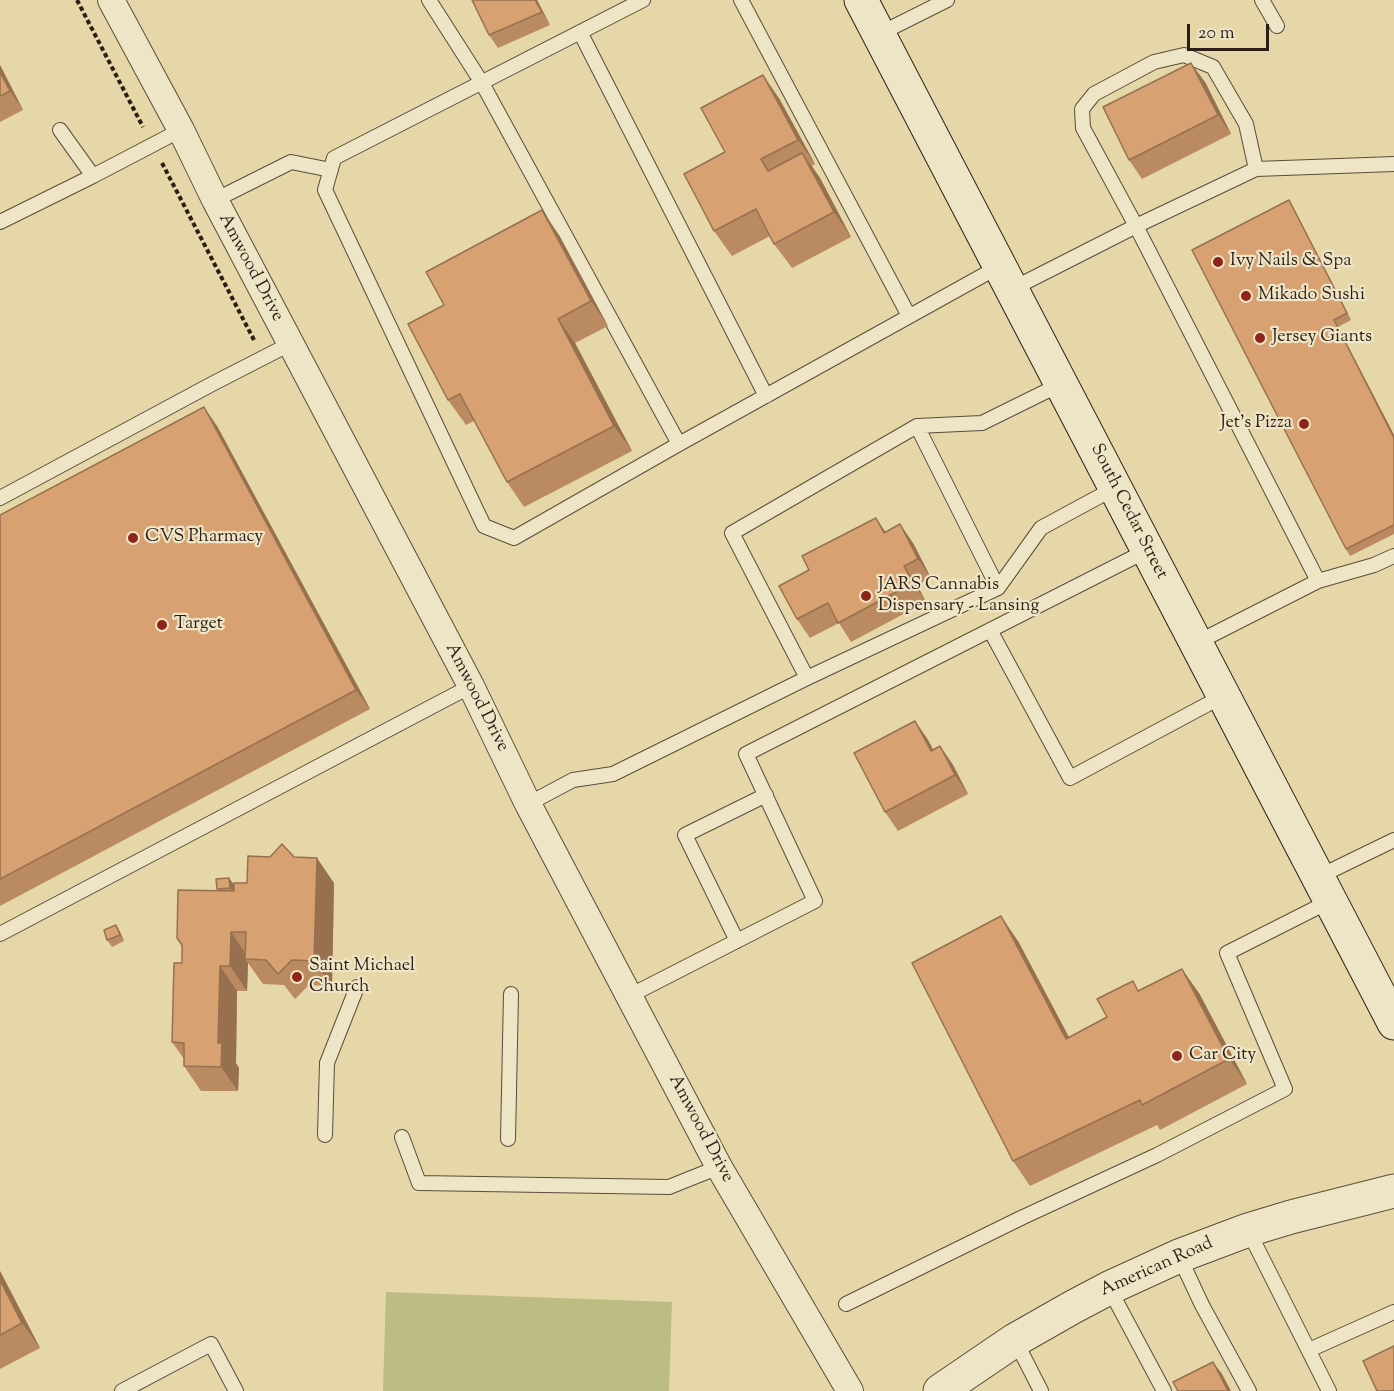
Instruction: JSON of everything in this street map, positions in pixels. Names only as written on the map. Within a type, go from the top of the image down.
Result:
[{"type":"main road","name":"South Cedar Street","points":[[861,0],[1324,889],[1386,988],[1394,1023]]},
{"type":"main road","name":"American Road","points":[[940,1391],[1015,1340],[1109,1288],[1179,1256],[1248,1230],[1327,1206],[1394,1191]]},
{"type":"street","name":"Amwood Drive","points":[[111,0],[471,686],[528,804],[719,1167],[850,1391]]},
{"type":"lane","points":[[429,0],[482,82],[678,444]]},
{"type":"lane","points":[[643,0],[334,158],[325,190],[484,526],[514,538],[909,316],[1136,226],[1256,169],[1394,164]]},
{"type":"lane","points":[[741,0],[909,316]]},
{"type":"lane","points":[[879,34],[947,0]]},
{"type":"lane","points":[[1262,0],[1277,26]]},
{"type":"lane","points":[[580,32],[766,396]]},
{"type":"lane","points":[[1256,169],[1245,124],[1213,67],[1184,55],[1154,62],[1094,94],[1082,109],[1083,128],[1136,226],[1317,581]]},
{"type":"lane","points":[[60,130],[93,176]]},
{"type":"lane","points":[[0,222],[181,130]]},
{"type":"lane","points":[[215,200],[291,162],[331,170]]},
{"type":"lane","points":[[0,498],[290,344]]},
{"type":"lane","points":[[807,678],[732,533],[917,426],[982,423],[1062,384]]},
{"type":"lane","points":[[917,426],[998,588]]},
{"type":"lane","points":[[528,804],[573,780],[613,774],[807,678],[998,588],[1041,528],[1116,488]]},
{"type":"lane","points":[[629,996],[815,902],[746,754],[1148,550]]},
{"type":"lane","points":[[1196,643],[1317,581],[1374,565],[1394,556]]},
{"type":"lane","points":[[990,630],[1070,778],[1223,696]]},
{"type":"lane","points":[[0,934],[471,686]]},
{"type":"lane","points":[[737,941],[685,835],[766,795]]},
{"type":"lane","points":[[846,1304],[1156,1155],[1285,1089],[1227,953],[1394,840]]},
{"type":"lane","points":[[325,1135],[327,1063],[357,987]]},
{"type":"lane","points":[[508,1139],[511,994]]},
{"type":"lane","points":[[402,1137],[419,1184],[669,1187],[719,1167]]},
{"type":"lane","points":[[1248,1230],[1329,1391]]},
{"type":"lane","points":[[1179,1256],[1202,1305],[1249,1391]]},
{"type":"lane","points":[[1109,1288],[1164,1391]]},
{"type":"lane","points":[[1309,1350],[1394,1312]]},
{"type":"lane","points":[[1015,1340],[1041,1391]]},
{"type":"lane","points":[[122,1391],[211,1344],[236,1391]]},
{"type":"path","points":[[77,0],[263,358]]},
{"type":"green space","points":[[386,1292],[672,1302],[669,1391],[383,1391]]},
{"type":"building","points":[[472,0],[535,0],[542,12],[489,35]]},
{"type":"building","points":[[1191,63],[1218,115],[1129,160],[1103,107]]},
{"type":"building","points":[[0,72],[10,91],[0,96]]},
{"type":"building","points":[[763,75],[798,140],[761,159],[768,171],[802,153],[834,212],[774,244],[756,209],[714,231],[684,174],[725,152],[701,108]]},
{"type":"building","points":[[1289,200],[1347,313],[1334,320],[1394,438],[1394,525],[1346,549],[1192,250]]},
{"type":"building","points":[[542,210],[591,301],[558,319],[614,426],[507,482],[460,394],[448,400],[408,324],[444,305],[426,272]]},
{"type":"building","name":"Target","points":[[204,407],[356,690],[0,879],[0,515]]},
{"type":"building","name":"JARS Cannabis Dispensary - Lansing","points":[[876,518],[884,533],[900,524],[918,559],[904,566],[913,583],[838,623],[828,603],[797,619],[779,586],[809,570],[802,556]]},
{"type":"building","points":[[915,721],[931,751],[940,746],[955,775],[885,812],[854,753]]},
{"type":"building","name":"Saint Michael Church","points":[[282,844],[294,857],[317,858],[314,961],[292,960],[278,974],[266,960],[245,959],[246,932],[231,932],[230,966],[220,966],[218,1043],[222,1043],[221,1067],[184,1066],[184,1043],[172,1042],[174,963],[182,963],[182,945],[177,938],[178,890],[234,891],[234,883],[247,883],[248,856],[270,857]]},
{"type":"building","points":[[229,878],[230,888],[217,889],[216,879]]},
{"type":"building","points":[[1001,916],[1066,1039],[1107,1017],[1097,999],[1133,981],[1138,991],[1182,969],[1229,1059],[1142,1105],[1140,1100],[1013,1161],[912,963]]},
{"type":"building","points":[[116,925],[120,935],[107,940],[104,930]]},
{"type":"building","points":[[0,1280],[22,1323],[0,1335]]},
{"type":"building","points":[[1394,1346],[1394,1391],[1377,1391],[1363,1361]]},
{"type":"building","points":[[1213,1362],[1228,1391],[1178,1391],[1173,1382]]},
{"type":"place","name":"Ivy Nails & Spa","points":[[1218,262]]},
{"type":"place","name":"Mikado Sushi","points":[[1246,296]]},
{"type":"place","name":"Jersey Giants","points":[[1260,338]]},
{"type":"place","name":"Jet's Pizza","points":[[1304,424]]},
{"type":"place","name":"CVS Pharmacy","points":[[133,538]]},
{"type":"place","name":"JARS Cannabis Dispensary - Lansing","points":[[866,596]]},
{"type":"place","name":"Target","points":[[162,625]]},
{"type":"place","name":"Saint Michael Church","points":[[297,977]]},
{"type":"place","name":"Car City","points":[[1177,1056]]}]
